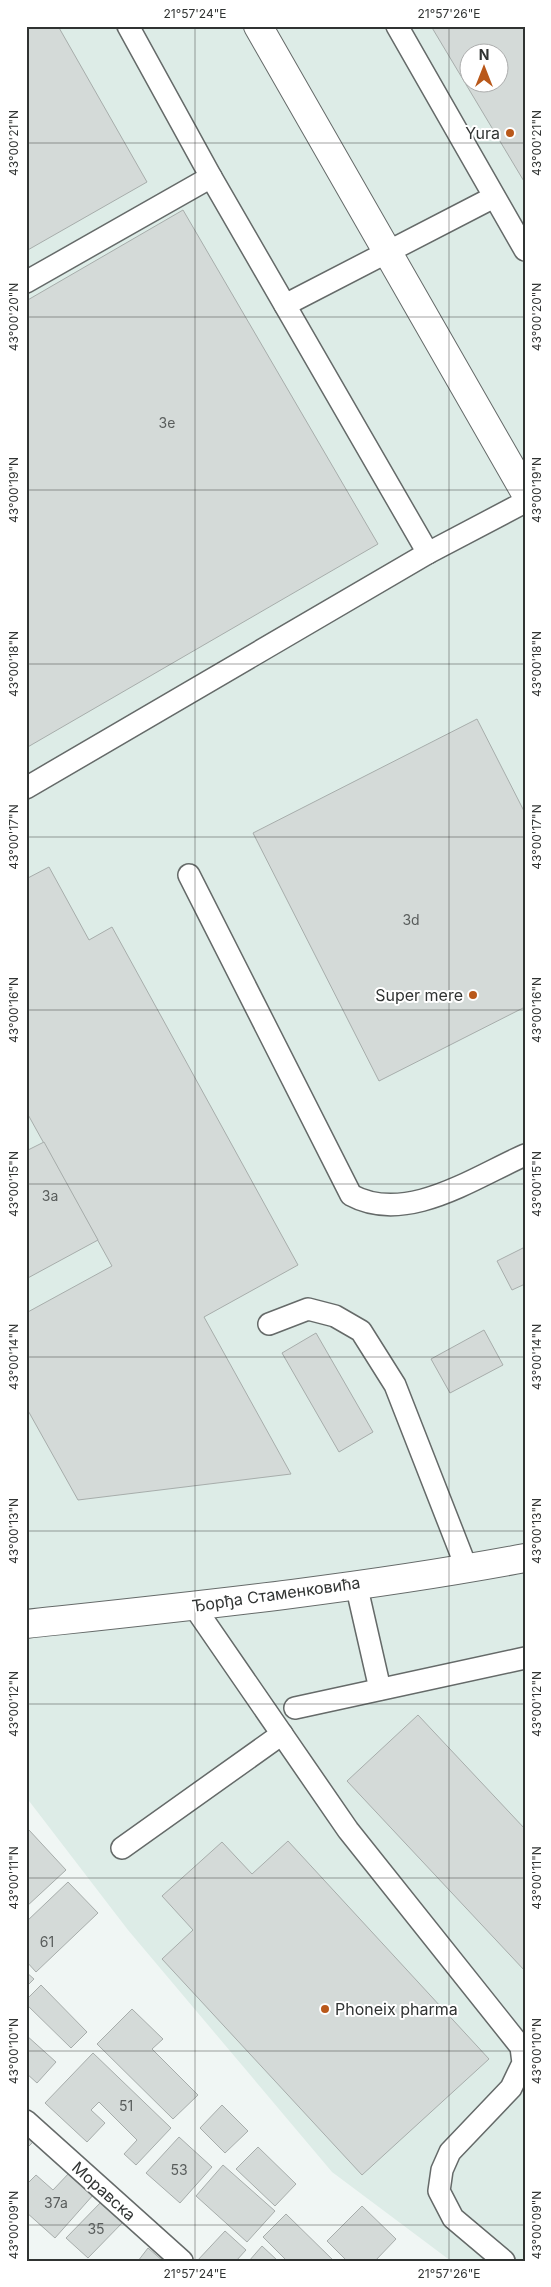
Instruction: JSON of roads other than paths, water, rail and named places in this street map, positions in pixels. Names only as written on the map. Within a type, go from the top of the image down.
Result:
[{"type":"street","points":[[258,26],[525,492]]},
{"type":"street","name":"Ђорђа Стаменковића","points":[[26,1624],[356,1584],[466,1569],[525,1558]]},
{"type":"lane","points":[[128,26],[211,177],[428,553]]},
{"type":"lane","points":[[397,26],[525,250]]},
{"type":"lane","points":[[26,282],[211,177]]},
{"type":"lane","points":[[285,305],[494,196]]},
{"type":"lane","points":[[26,788],[428,553],[525,502]]},
{"type":"lane","points":[[189,875],[351,1195],[366,1203],[394,1206],[424,1201],[525,1155]]},
{"type":"lane","points":[[268,1324],[308,1309],[335,1316],[361,1331],[396,1385],[466,1569]]},
{"type":"lane","points":[[356,1584],[380,1690]]},
{"type":"lane","points":[[193,1605],[348,1830],[521,2047],[523,2064],[511,2088],[450,2152],[442,2170],[440,2191],[453,2218],[504,2261]]},
{"type":"lane","points":[[295,1708],[525,1658]]},
{"type":"lane","points":[[122,1848],[282,1734]]},
{"type":"lane","name":"Моравска","points":[[26,2121],[182,2261]]},
{"type":"place","name":"Yura","points":[[510,133]]},
{"type":"place","name":"Super mere","points":[[473,995]]},
{"type":"place","name":"Phoneix pharma","points":[[325,2009]]}]
